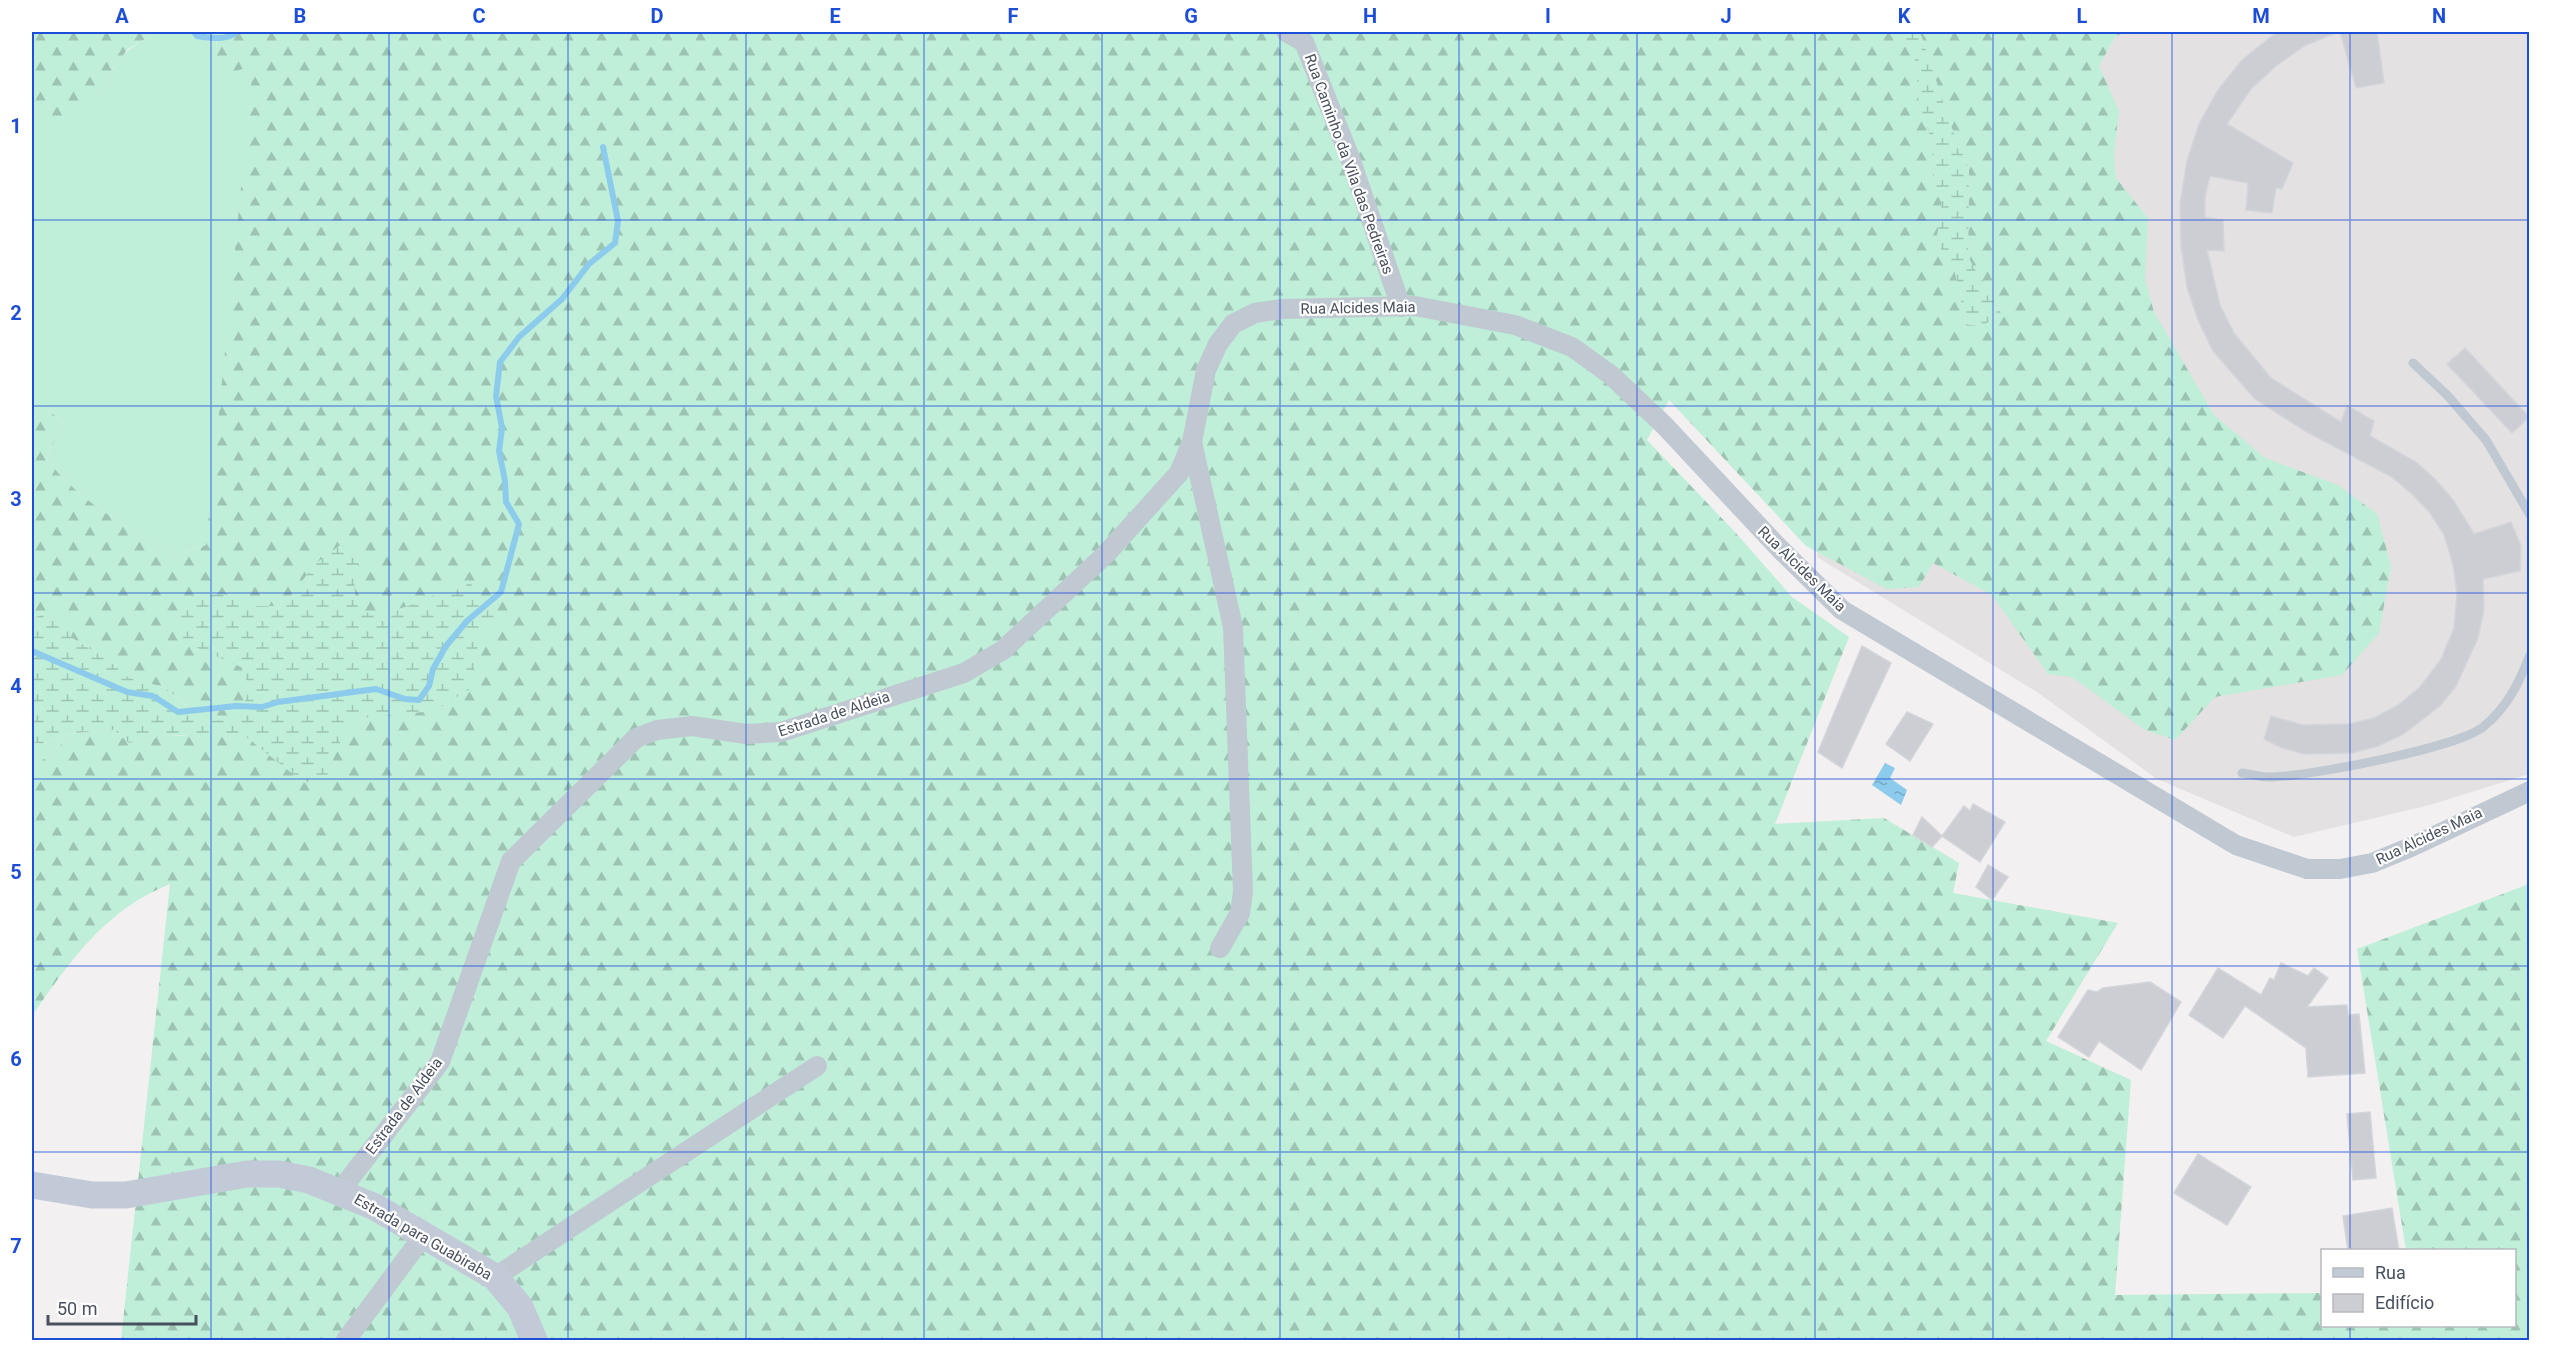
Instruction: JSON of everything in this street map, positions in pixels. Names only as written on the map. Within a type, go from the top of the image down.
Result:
[{"type":"main road","name":"Estrada para Guabiraba","points":[[32,1185],[92,1195],[126,1195],[247,1174],[279,1174],[309,1180],[340,1191],[424,1235],[495,1278],[520,1307],[534,1341]]},
{"type":"street","name":"Rua Caminho da Vila das Pedreiras","points":[[1286,32],[1304,42],[1350,158],[1401,307]]},
{"type":"street","name":"Rua Alcides Maia","points":[[1206,370],[1218,344],[1233,324],[1255,313],[1282,309],[1415,306],[1470,314],[1515,325],[1572,347],[1611,375],[1664,425],[1779,548],[1842,610],[2236,845],[2307,869],[2340,869],[2372,862],[2411,847],[2529,791]]},
{"type":"street","name":"Estrada de Aldeia","points":[[340,1191],[440,1062],[511,861],[636,738],[657,730],[692,726],[746,734],[782,732],[964,673],[986,662],[1003,650],[1106,554],[1179,473],[1192,442],[1206,370]]},
{"type":"street","points":[[1192,442],[1233,627],[1243,892],[1240,913],[1220,948]]},
{"type":"street","points":[[495,1278],[817,1066]]},
{"type":"street","points":[[346,1341],[424,1235]]},
{"type":"lane","points":[[2413,363],[2448,396],[2486,440],[2529,515]]},
{"type":"lane","points":[[2242,773],[2269,777],[2300,774],[2385,758],[2457,740],[2481,729],[2506,703],[2529,655]]},
{"type":"shaded area","points":[[1906,32],[2529,32],[2529,774],[2430,805],[2294,837],[2157,779],[2037,692],[1817,557]]},
{"type":"green space","points":[[32,32],[157,32],[128,49],[113,68],[100,93],[66,123],[46,115],[32,98]]},
{"type":"green space","points":[[157,32],[217,32],[216,57],[260,62],[278,518],[176,556],[123,525],[59,474],[46,458],[64,422],[32,399],[32,98],[46,115],[100,93],[122,56]]},
{"type":"green space","points":[[217,32],[1900,32],[1914,51],[1919,102],[1931,139],[1935,185],[1942,202],[1937,237],[1943,255],[1954,268],[1966,324],[1982,326],[2001,314],[1997,296],[1978,275],[1968,257],[1969,169],[1951,126],[1920,32],[2124,32],[2115,37],[2099,66],[2119,111],[2114,154],[2116,178],[2148,218],[2145,279],[2154,312],[2214,415],[2265,458],[2338,485],[2377,514],[2391,566],[2379,633],[2342,675],[2215,697],[2175,740],[2145,730],[2072,677],[2048,674],[1992,595],[1933,563],[1919,587],[1887,589],[1806,546],[1669,400],[1647,440],[1735,532],[1792,597],[1849,637],[1775,824],[1884,818],[1959,863],[1953,893],[2118,923],[2046,1041],[2131,1080],[2115,1295],[2321,1293],[2321,1327],[2516,1327],[2516,1249],[2406,1249],[2357,949],[2529,884],[2529,1340],[121,1340],[170,884],[126,908],[91,939],[60,976],[32,1016],[32,769],[75,733],[114,730],[129,743],[167,735],[186,736],[189,707],[164,687],[129,679],[107,659],[72,638],[45,613],[32,619],[32,399],[64,422],[46,458],[74,488],[123,525],[176,556],[206,545],[253,65],[231,73],[216,57]]},
{"type":"green space","points":[[1900,32],[1920,32],[1951,126],[1969,169],[1968,257],[1978,275],[1997,296],[2001,314],[1982,326],[1966,324],[1954,268],[1943,255],[1937,237],[1942,202],[1935,185],[1931,139],[1919,102],[1914,51]]},
{"type":"green space","points":[[343,543],[362,555],[356,569],[354,583],[359,611],[379,615],[411,605],[468,580],[496,620],[479,639],[470,689],[434,711],[349,719],[326,778],[304,783],[246,737],[167,735],[129,743],[114,730],[75,733],[41,744],[32,742],[32,619],[45,613],[68,620],[72,638],[107,659],[129,678],[164,687],[206,721],[229,720],[242,714],[249,686],[241,667],[184,642],[177,612],[186,597],[224,594],[253,606],[283,606],[315,564]]},
{"type":"green space","points":[[75,733],[32,769],[32,742],[41,744]]},
{"type":"water","points":[[1885,763],[1895,768],[1890,778],[1907,790],[1901,805],[1872,785]]},
{"type":"building","points":[[2277,32],[2338,32],[2304,46],[2276,66],[2251,89],[2227,124],[2293,163],[2282,189],[2276,188],[2272,213],[2246,210],[2248,183],[2210,176],[2205,196],[2205,217],[2223,220],[2224,251],[2207,250],[2220,305],[2234,333],[2271,378],[2341,422],[2347,405],[2374,421],[2370,436],[2416,462],[2436,480],[2454,501],[2474,534],[2511,522],[2521,546],[2520,571],[2483,579],[2484,609],[2478,638],[2456,686],[2440,706],[2402,735],[2378,746],[2353,753],[2304,754],[2282,748],[2264,739],[2271,716],[2303,725],[2349,724],[2374,718],[2398,705],[2420,687],[2441,659],[2454,628],[2457,594],[2453,564],[2444,535],[2430,513],[2392,477],[2305,431],[2255,399],[2213,351],[2198,320],[2187,287],[2181,246],[2180,204],[2187,161],[2199,124],[2218,90],[2242,60]]},
{"type":"building","points":[[2340,32],[2377,32],[2384,83],[2356,88]]},
{"type":"building","points":[[2465,348],[2529,417],[2512,433],[2447,364]]},
{"type":"building","points":[[1862,646],[1891,663],[1842,768],[1818,752]]},
{"type":"building","points":[[1907,712],[1933,724],[1910,761],[1886,744]]},
{"type":"building","points":[[1973,804],[2005,822],[1980,862],[1942,836],[1964,806],[1970,811]]},
{"type":"building","points":[[1922,817],[1942,836],[1932,847],[1913,835]]},
{"type":"building","points":[[1988,865],[2008,877],[1992,900],[1976,887]]},
{"type":"building","points":[[2281,963],[2308,976],[2314,968],[2328,978],[2307,1007],[2347,1005],[2348,1015],[2359,1014],[2365,1073],[2308,1077],[2306,1048],[2245,1006],[2223,1038],[2189,1015],[2218,968],[2261,995],[2270,978],[2274,980]]},
{"type":"building","points":[[2150,982],[2181,1002],[2141,1070],[2099,1041],[2089,1057],[2058,1037],[2088,990],[2097,992],[2103,988]]},
{"type":"building","points":[[2370,1112],[2376,1178],[2353,1180],[2347,1114]]},
{"type":"building","points":[[2198,1154],[2251,1187],[2227,1225],[2174,1193]]},
{"type":"building","points":[[2392,1208],[2399,1249],[2348,1249],[2343,1216]]},
{"type":"waterway","points":[[194,32],[197,36],[218,38],[228,37],[237,32]]},
{"type":"waterway","points":[[32,651],[127,692],[153,696],[178,712],[236,706],[262,707],[278,702],[376,689],[405,699],[419,700],[429,686],[433,669],[446,646],[467,621],[501,592],[519,524],[506,502],[505,481],[499,451],[502,428],[496,396],[500,362],[519,337],[562,299],[589,264],[615,243],[618,221],[603,147]]}]
